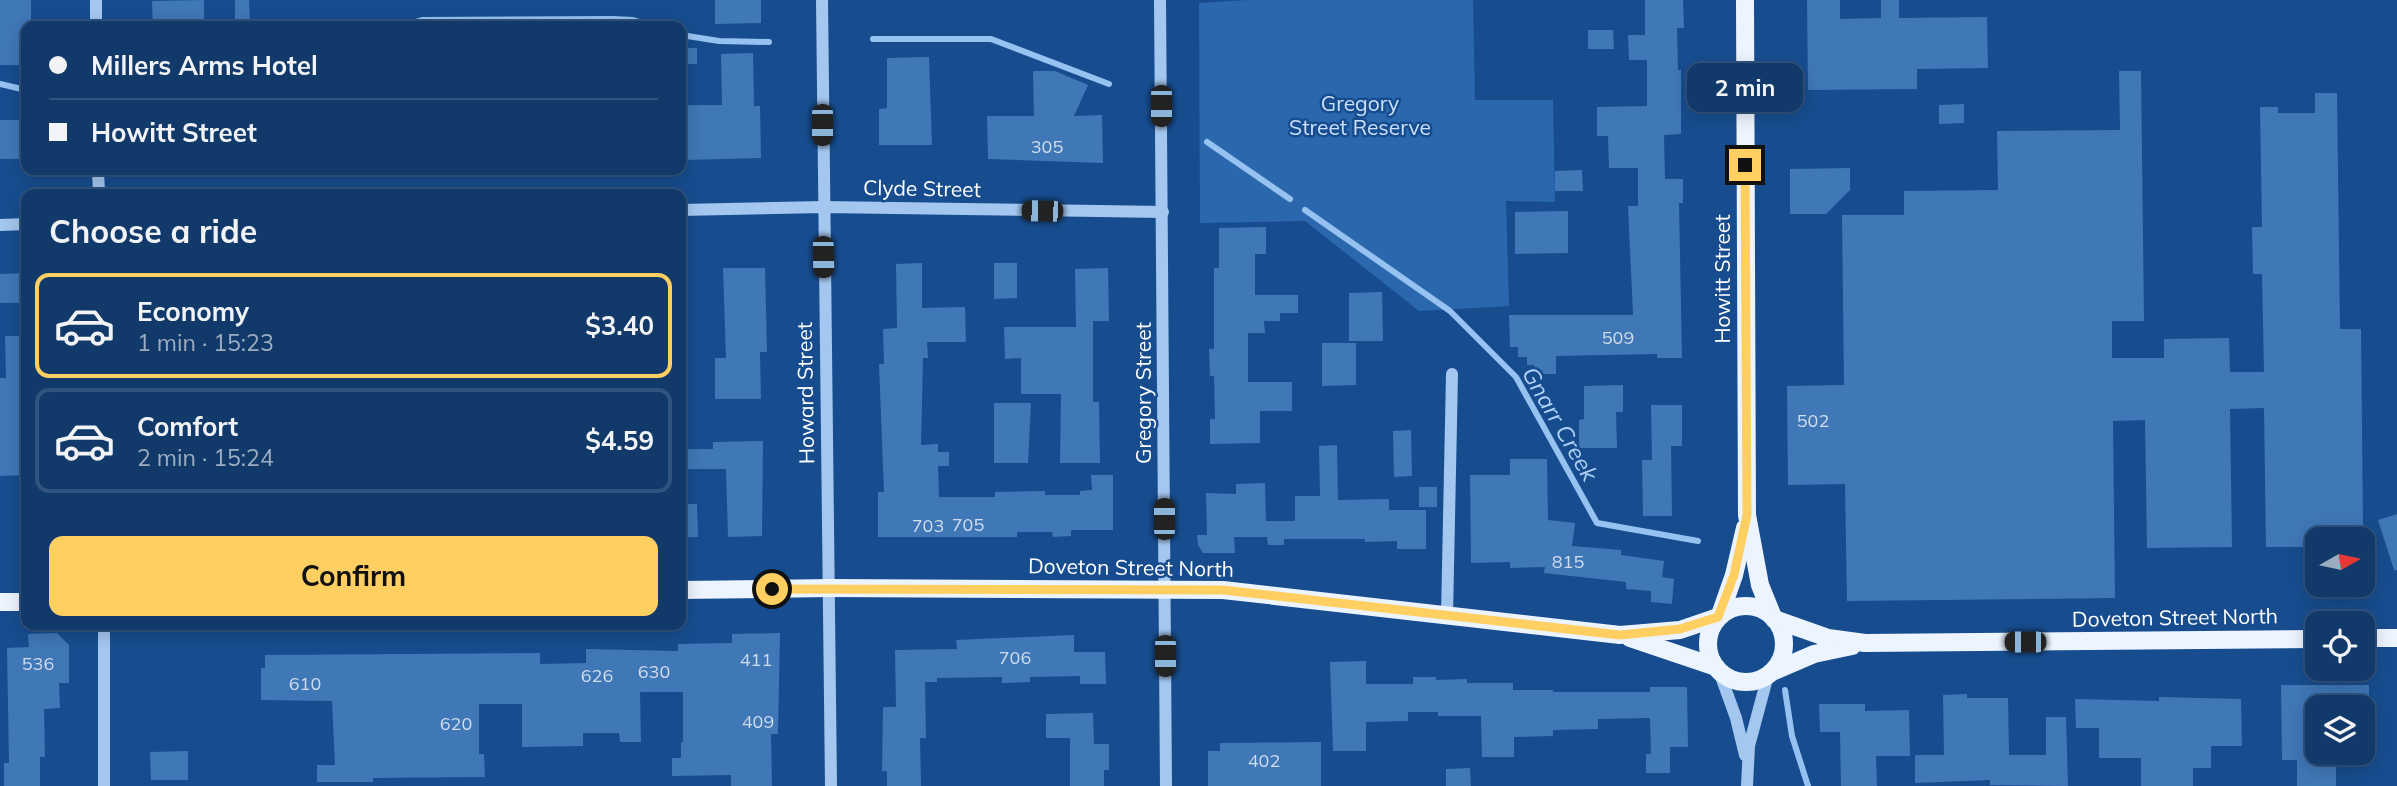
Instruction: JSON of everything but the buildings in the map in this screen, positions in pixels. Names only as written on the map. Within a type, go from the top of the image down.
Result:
[{"type":"main road","name":"Howitt Street","points":[[1745,0],[1747,515],[1761,588],[1774,618]]},
{"type":"main road","name":"Howitt Street","points":[[1719,616],[1737,566],[1747,515]]},
{"type":"main road","name":"Doveton Street North","points":[[686,590],[1223,590],[1620,635],[1673,631],[1719,616]]},
{"type":"main road","points":[[0,602],[21,602]]},
{"type":"main road","points":[[1746,606],[1758,607],[1774,618],[1784,644],[1780,661],[1770,673],[1756,681],[1743,682],[1717,669],[1709,654],[1708,641],[1719,616],[1734,607],[1746,606]]},
{"type":"main road","name":"Doveton Street North","points":[[1774,618],[1828,638],[1865,643],[2305,639]]},
{"type":"main road","name":"Doveton Street North","points":[[1620,635],[1717,669]]},
{"type":"main road","points":[[2375,638],[2397,638]]},
{"type":"main road","name":"Doveton Street North","points":[[1770,673],[1814,654],[1865,643]]},
{"type":"street","points":[[96,0],[96,21]]},
{"type":"street","name":"Howard Street","points":[[822,0],[831,786]]},
{"type":"street","name":"Gregory Street","points":[[1160,0],[1166,786]]},
{"type":"street","name":"Clyde Street","points":[[686,210],[823,207],[1163,212]]},
{"type":"street","points":[[0,225],[21,225]]},
{"type":"street","points":[[1447,616],[1452,374]]},
{"type":"street","points":[[104,630],[104,786]]},
{"type":"street","points":[[1717,669],[1739,728],[1746,765],[1746,786]]},
{"type":"street","points":[[1746,765],[1770,673]]},
{"type":"green space","name":"Gregory Street Reserve","points":[[1247,0],[1473,0],[1475,100],[1553,100],[1555,202],[1506,201],[1509,306],[1419,311],[1305,221],[1200,223],[1199,3]]},
{"type":"waterway","points":[[419,21],[636,21]]},
{"type":"waterway","points":[[686,36],[719,41],[769,42]]},
{"type":"waterway","points":[[873,39],[991,39],[1109,84]]},
{"type":"waterway","points":[[0,84],[21,89]]},
{"type":"waterway","points":[[1207,142],[1290,199]]},
{"type":"waterway","name":"Gnarr Creek","points":[[1305,210],[1450,311],[1516,377],[1597,523],[1698,541]]},
{"type":"waterway","name":"Gnarr Creek","points":[[1785,690],[1792,736],[1808,786]]},
{"type":"route","points":[[772,589],[1223,590],[1620,635],[1665,632],[1718,617],[1737,566],[1747,515],[1745,165]]}]
